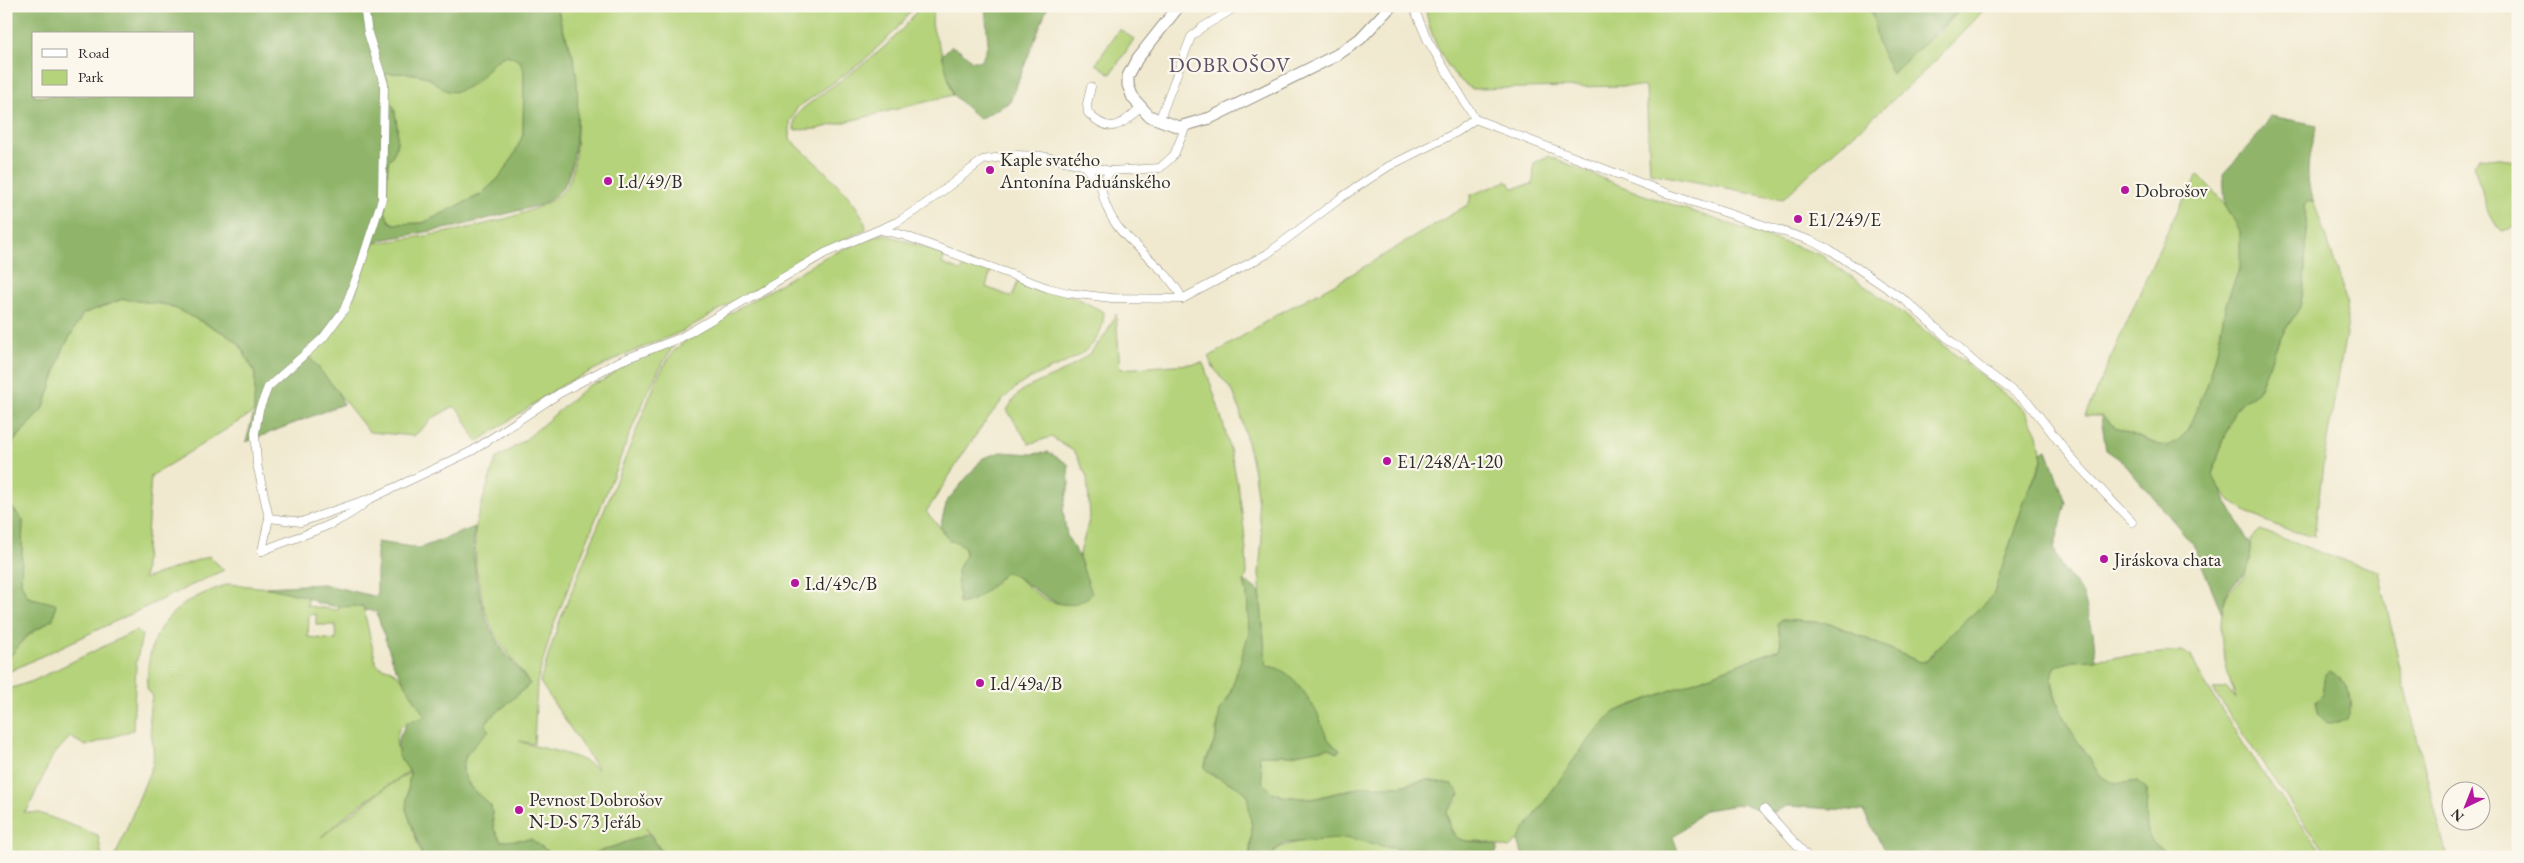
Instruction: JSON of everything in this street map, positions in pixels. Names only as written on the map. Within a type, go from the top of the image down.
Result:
[{"type":"street","points":[[364,6],[368,32],[384,84],[383,193],[358,273],[344,310],[323,338],[268,387],[259,410],[255,433],[257,464],[269,518],[262,551],[334,523],[357,511],[370,499]]},
{"type":"street","points":[[1179,6],[1146,47],[1128,76],[1130,91],[1140,108],[1159,121],[1179,127],[1210,118],[1337,55],[1360,39],[1391,6]]},
{"type":"street","points":[[1159,121],[1191,37],[1201,28],[1238,6]]},
{"type":"street","points":[[1413,6],[1428,41],[1475,119],[1669,194],[1809,240],[1829,249],[1906,301],[1945,334],[1963,353],[2029,403],[2073,460],[2132,522]]},
{"type":"street","points":[[1091,87],[1087,104],[1088,114],[1102,124],[1110,127],[1121,125],[1140,108]]},
{"type":"street","points":[[881,230],[904,235],[1048,288],[1068,293],[1112,298],[1182,298],[1267,254],[1342,197],[1389,166],[1457,132],[1475,119]]},
{"type":"street","points":[[269,518],[301,522],[370,499],[472,451],[560,393],[620,361],[680,338],[825,253],[870,232],[881,230],[924,205],[983,160],[1014,155],[1041,156],[1110,171],[1160,168],[1174,155],[1186,126]]},
{"type":"street","points":[[1085,167],[1101,187],[1104,202],[1125,238],[1158,266],[1179,291],[1182,298]]},
{"type":"street","points":[[1101,187],[1110,171]]},
{"type":"street","points":[[1764,809],[1808,857]]},
{"type":"green space","points":[[6,6],[558,6],[562,27],[574,61],[578,106],[575,144],[569,176],[564,186],[556,195],[540,205],[455,227],[380,240],[374,245],[366,257],[353,295],[308,355],[338,392],[343,404],[246,442],[254,412],[255,373],[239,344],[226,334],[168,305],[123,299],[83,314],[63,349],[44,407],[8,448],[6,454]],"holes":[[[507,55],[520,61],[524,71],[523,135],[512,159],[498,179],[480,195],[423,223],[394,224],[389,221],[385,212],[388,161],[395,149],[397,136],[394,107],[390,103],[386,73],[422,75],[444,89],[453,92],[460,91],[474,84],[496,61]]]},
{"type":"green space","points":[[558,6],[915,6],[894,32],[861,63],[797,108],[790,122],[790,139],[847,194],[863,219],[866,229],[821,251],[683,331],[620,357],[559,387],[477,442],[461,413],[454,406],[433,418],[414,436],[369,432],[308,355],[333,330],[348,309],[374,243],[447,232],[505,219],[551,200],[565,189],[574,165],[577,129],[577,92],[575,65]]},
{"type":"green space","points":[[920,6],[934,6],[933,27],[953,95],[817,129],[794,130],[795,118],[801,110],[880,51],[908,23]]},
{"type":"green space","points":[[985,6],[1048,6],[1010,102],[979,119],[953,95],[942,55],[951,46],[960,50],[972,61],[982,61],[988,43]]},
{"type":"green space","points":[[1426,6],[1871,6],[1871,15],[1934,37],[1964,6],[1987,6],[1939,57],[1783,199],[1650,173],[1646,87],[1473,89],[1464,84],[1440,53],[1430,28]]},
{"type":"green space","points":[[1871,6],[1964,6],[1892,74],[1878,44]]},
{"type":"green space","points":[[1119,29],[1134,39],[1111,74],[1096,64]]},
{"type":"green space","points":[[507,55],[520,61],[524,70],[523,135],[512,159],[498,179],[480,195],[423,223],[394,224],[389,221],[385,212],[388,161],[395,149],[397,136],[394,107],[390,103],[386,73],[422,75],[447,91],[456,91],[471,85],[493,63]]},
{"type":"green space","points":[[2271,116],[2317,125],[2308,164],[2309,183],[2314,203],[2309,201],[2304,205],[2307,228],[2304,286],[2300,307],[2280,338],[2258,391],[2242,402],[2234,411],[2212,474],[2250,545],[2250,563],[2244,574],[2227,593],[2222,613],[2193,544],[2121,460],[2106,450],[2101,416],[2118,429],[2159,445],[2167,446],[2176,442],[2186,433],[2207,385],[2216,355],[2226,304],[2240,267],[2240,231],[2225,204],[2223,174],[2260,133]]},
{"type":"green space","points":[[1548,156],[1641,194],[1821,255],[1900,311],[2026,411],[2038,434],[2042,460],[2025,499],[1993,595],[1933,652],[1927,661],[1920,662],[1830,623],[1780,620],[1781,642],[1779,649],[1614,712],[1582,748],[1518,840],[1509,848],[1481,841],[1466,841],[1457,838],[1451,829],[1447,812],[1457,801],[1452,784],[1431,781],[1413,782],[1401,786],[1351,789],[1312,799],[1282,796],[1272,792],[1263,783],[1259,755],[1291,755],[1334,746],[1323,733],[1320,721],[1296,682],[1266,666],[1259,572],[1262,538],[1254,472],[1239,407],[1233,392],[1213,367],[1209,357],[1278,314],[1342,280],[1469,204],[1471,195],[1507,181],[1513,188],[1533,184],[1534,163]]},
{"type":"green space","points":[[2480,157],[2518,161],[2518,226],[2502,231],[2494,222],[2474,164]]},
{"type":"green space","points":[[2198,174],[2224,203],[2235,220],[2240,231],[2242,254],[2240,267],[2226,304],[2216,355],[2207,386],[2186,433],[2176,442],[2167,446],[2159,445],[2118,429],[2101,416],[2085,416],[2170,225]]},
{"type":"green space","points":[[2309,201],[2314,203],[2343,286],[2348,322],[2324,457],[2314,537],[2270,523],[2241,508],[2229,499],[2219,487],[2212,474],[2234,411],[2242,402],[2258,391],[2280,338],[2300,307],[2304,286],[2307,228],[2304,205]]},
{"type":"green space","points":[[884,234],[945,254],[942,264],[961,271],[968,262],[991,270],[986,287],[1012,297],[1018,281],[1075,297],[1104,312],[1101,328],[1095,341],[1085,351],[1021,384],[996,408],[926,512],[943,533],[965,547],[965,556],[957,572],[971,602],[1006,571],[1052,602],[1061,604],[1071,603],[1084,599],[1091,594],[1079,557],[1090,516],[1087,477],[1075,452],[1051,437],[1029,444],[1007,410],[1016,396],[1024,389],[1068,369],[1090,353],[1106,334],[1116,314],[1120,369],[1203,363],[1221,415],[1239,493],[1246,547],[1247,574],[1244,582],[1247,594],[1249,633],[1243,658],[1216,730],[1216,738],[1206,760],[1210,774],[1233,783],[1248,794],[1252,829],[1249,857],[665,857],[646,827],[649,834],[584,857],[555,857],[541,846],[501,841],[494,829],[491,806],[471,786],[465,778],[463,769],[464,760],[469,751],[488,730],[484,726],[487,721],[530,684],[494,633],[483,604],[476,568],[475,531],[477,519],[496,459],[525,440],[589,385],[602,381],[629,362],[675,343],[656,375],[637,416],[553,626],[537,682],[534,744],[519,741],[570,755],[598,770],[540,682],[558,625],[659,374],[673,352],[688,338],[827,256],[872,237]]},
{"type":"green space","points":[[123,299],[168,305],[226,334],[239,344],[255,373],[254,412],[151,476],[144,579],[209,556],[224,570],[6,673],[7,664],[11,656],[22,641],[53,619],[55,605],[28,597],[21,583],[23,520],[6,501],[8,448],[44,407],[63,349],[83,313]]},
{"type":"green space","points":[[2047,450],[2066,503],[2054,549],[2061,566],[2083,594],[2093,632],[2096,660],[2074,661],[2056,666],[2052,676],[2056,700],[2068,725],[2101,775],[2114,783],[2137,781],[2147,789],[2147,827],[2150,839],[2154,844],[2172,854],[2192,855],[2195,857],[1888,857],[1863,811],[1787,806],[1770,814],[1744,804],[1705,810],[1673,837],[1680,857],[1523,857],[1518,840],[1521,835],[1582,748],[1614,712],[1779,649],[1781,643],[1777,624],[1780,620],[1830,623],[1920,662],[1927,661],[1944,641],[1993,595],[2025,499],[2040,467],[2041,453]]},
{"type":"green space","points":[[1001,452],[1032,454],[1048,452],[1068,464],[1069,485],[1063,510],[1067,536],[1079,557],[1092,594],[1080,602],[1058,603],[1006,572],[979,596],[959,604],[957,572],[965,556],[965,547],[957,542],[949,541],[940,527],[947,501],[983,458]]},
{"type":"green space","points":[[6,501],[23,520],[21,583],[28,597],[56,604],[53,619],[30,633],[6,661]]},
{"type":"green space","points":[[475,527],[474,553],[477,582],[488,623],[501,647],[530,684],[487,721],[485,726],[489,730],[466,755],[462,771],[470,787],[491,806],[494,829],[501,841],[531,839],[555,857],[423,857],[406,809],[410,772],[398,755],[398,740],[407,722],[425,717],[394,665],[376,611],[364,610],[363,606],[339,607],[317,603],[308,597],[265,587],[323,584],[377,597],[377,542],[420,548]]},
{"type":"green space","points":[[2260,530],[2338,559],[2379,571],[2401,673],[2447,857],[2339,857],[2336,854],[2327,853],[2309,831],[2213,690],[2226,687],[2236,699],[2223,650],[2221,637],[2222,612],[2228,593],[2242,579],[2246,572],[2251,539]],"holes":[[[2325,675],[2340,677],[2350,694],[2352,707],[2338,723],[2327,722],[2319,715],[2316,701],[2322,695]]]},
{"type":"green space","points":[[1244,580],[1260,592],[1266,666],[1275,667],[1296,681],[1316,711],[1327,737],[1340,750],[1337,753],[1328,748],[1291,755],[1259,755],[1263,783],[1272,792],[1282,796],[1312,799],[1366,786],[1401,786],[1426,780],[1452,784],[1460,794],[1447,812],[1453,834],[1465,841],[1481,842],[1498,847],[1495,856],[1469,857],[1408,852],[1349,838],[1286,843],[1276,849],[1272,857],[1250,857],[1252,829],[1247,794],[1211,774],[1204,767],[1216,738],[1220,709],[1229,697],[1249,633],[1247,594]]},
{"type":"green space","points":[[229,584],[279,589],[308,597],[307,606],[338,610],[339,605],[363,606],[376,663],[393,671],[402,680],[410,690],[425,718],[402,725],[398,731],[397,748],[409,771],[354,809],[321,837],[381,791],[410,772],[406,809],[422,857],[115,857],[153,764],[150,712],[153,696],[147,689],[148,667],[152,649],[158,633],[166,620],[178,609],[209,591]],"holes":[[[316,614],[316,625],[336,625],[336,640],[308,637],[309,615]]]},
{"type":"green space","points":[[137,630],[142,635],[136,664],[133,730],[86,746],[70,737],[52,757],[28,809],[23,812],[39,813],[98,835],[102,857],[6,857],[6,690],[33,681]]},
{"type":"green space","points":[[2182,651],[2191,656],[2201,677],[2260,770],[2325,857],[2195,857],[2192,855],[2172,854],[2154,844],[2147,832],[2147,789],[2137,781],[2125,783],[2110,782],[2089,761],[2069,728],[2055,694],[2052,679],[2055,667],[2068,662]]},
{"type":"green space","points":[[2330,671],[2342,680],[2349,692],[2350,698],[2347,719],[2338,723],[2327,723],[2319,715],[2316,701],[2322,695],[2325,675]]},
{"type":"green space","points":[[649,834],[665,857],[584,857]]},
{"type":"green space","points":[[1350,838],[1408,852],[1469,857],[1272,857],[1275,851],[1293,843]]},
{"type":"place","name":"Kaple svatého Antonína Paduánského","points":[[990,170]]},
{"type":"place","name":"I.d/49/B","points":[[608,181]]},
{"type":"place","name":"Dobrošov","points":[[2125,190]]},
{"type":"place","name":"E1/249/E","points":[[1798,219]]},
{"type":"place","name":"E1/248/A-120","points":[[1387,461]]},
{"type":"place","name":"Jiráskova chata","points":[[2104,559]]},
{"type":"place","name":"I.d/49c/B","points":[[795,583]]},
{"type":"place","name":"I.d/49a/B","points":[[980,683]]},
{"type":"place","name":"Pevnost Dobrošov N-D-S 73 Jeřáb","points":[[519,810]]},
{"type":"district","name":"DOBROŠOV","points":[[1230,64]]}]
